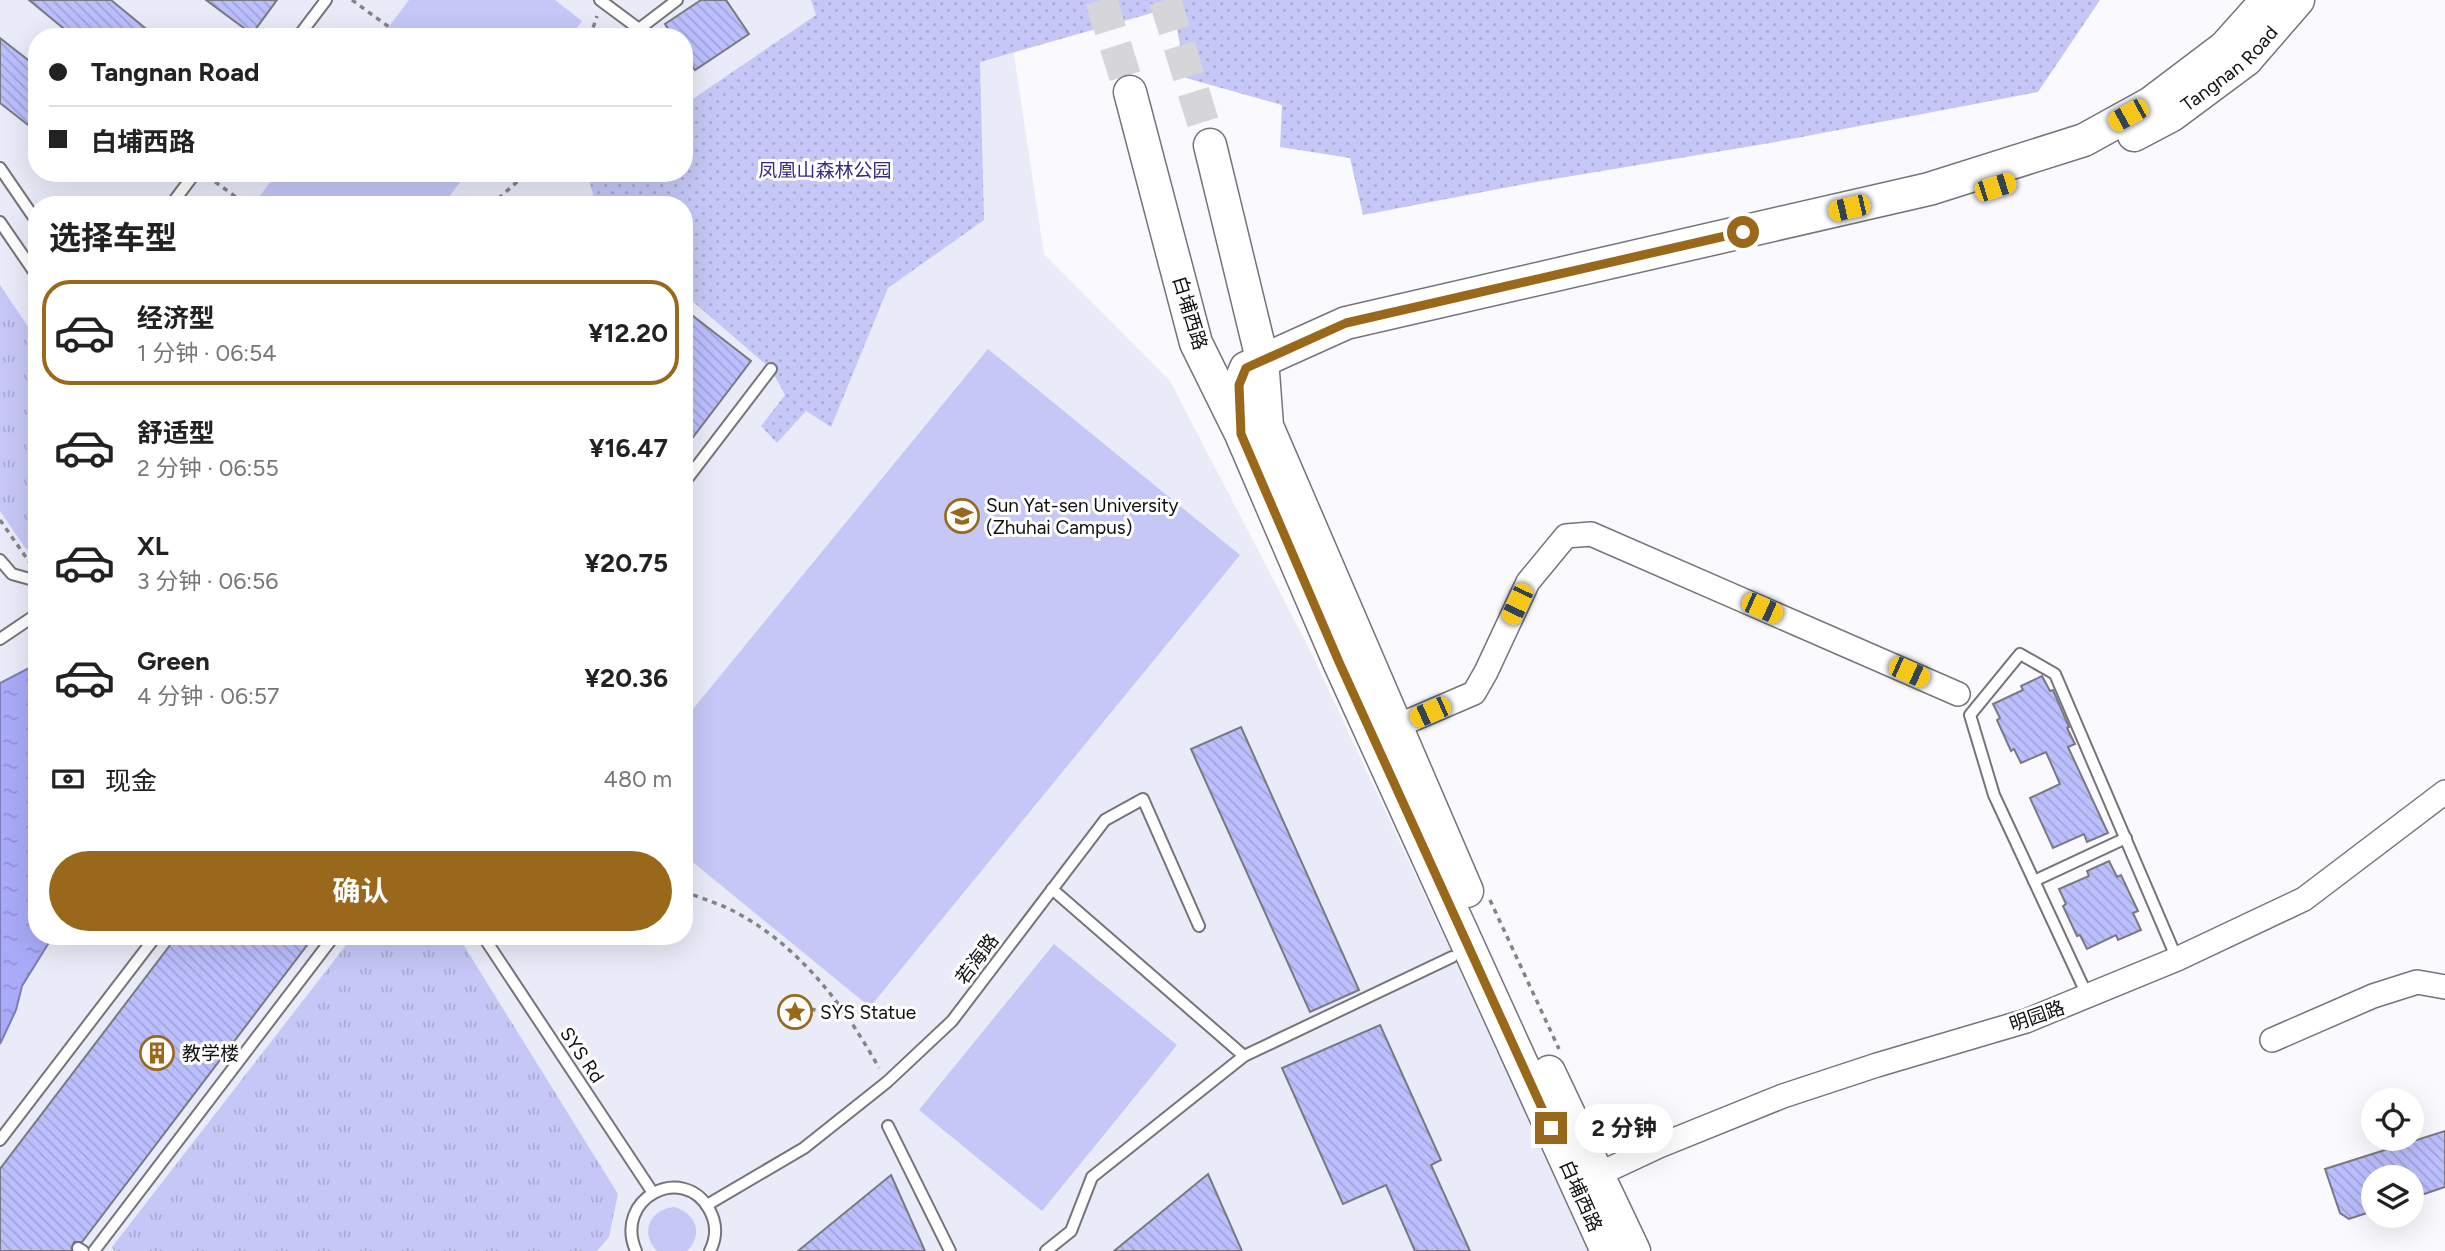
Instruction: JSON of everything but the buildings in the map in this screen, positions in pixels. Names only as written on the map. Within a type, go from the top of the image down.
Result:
[{"type":"main road","name":"Tangnan Road","points":[[1262,359],[1346,323],[1929,189],[2084,140],[2151,103],[2225,47],[2267,0]]},
{"type":"main road","name":"Tangnan Road","points":[[1254,430],[1273,383],[1287,369],[1312,351],[1362,330],[1946,203],[2092,156],[2172,115],[2246,60],[2298,0]]},
{"type":"main road","name":"白埔西路","points":[[1130,92],[1196,342],[1254,430],[1395,727],[1495,957],[1634,1251]]},
{"type":"main road","name":"白埔西路","points":[[1210,145],[1262,359],[1254,430],[1345,675],[1606,1251]]},
{"type":"street","points":[[1395,727],[1474,693],[1528,582],[1566,536],[1591,534],[1958,694]]},
{"type":"street","name":"明园路","points":[[1597,1175],[1659,1146],[1783,1096],[2026,1021],[2088,998],[2177,959],[2304,899],[2445,792]]},
{"type":"street","points":[[2272,1040],[2373,996],[2417,982],[2445,987]]},
{"type":"lane","points":[[305,28],[326,0]]},
{"type":"lane","points":[[640,28],[677,0]]},
{"type":"lane","points":[[601,1],[638,28]]},
{"type":"lane","points":[[0,168],[28,209]]},
{"type":"lane","points":[[0,222],[28,263]]},
{"type":"lane","points":[[693,471],[771,369]]},
{"type":"lane","points":[[0,560],[12,574],[28,578]]},
{"type":"lane","points":[[0,639],[28,620]]},
{"type":"lane","points":[[2088,998],[1994,795],[1970,715],[2020,654],[2055,674],[2177,959]]},
{"type":"lane","name":"若海路","points":[[707,1205],[804,1148],[887,1082],[952,1021],[1105,820],[1143,799],[1199,926]]},
{"type":"lane","points":[[2034,881],[2126,838]]},
{"type":"lane","points":[[1052,890],[1244,1056]]},
{"type":"lane","points":[[0,1140],[149,945]]},
{"type":"lane","points":[[94,1251],[327,945]]},
{"type":"lane","name":"SYS Rd","points":[[489,945],[653,1193]]},
{"type":"lane","points":[[1046,1251],[1071,1231],[1092,1177],[1244,1056],[1452,957]]},
{"type":"lane","points":[[888,1126],[950,1251]]},
{"type":"lane","points":[[636,1251],[631,1241],[630,1226],[634,1213],[642,1201],[664,1189],[688,1191],[707,1205],[716,1230],[710,1251]]},
{"type":"path","points":[[352,0],[389,27]]},
{"type":"path","points":[[593,28],[601,1]]},
{"type":"path","points":[[215,182],[234,196]]},
{"type":"path","points":[[501,196],[517,182]]},
{"type":"path","points":[[0,520],[28,560]]},
{"type":"path","points":[[693,895],[737,913],[772,934],[830,991],[887,1082]]},
{"type":"path","points":[[791,1005],[848,1016]]},
{"type":"shaded area","name":"Sun Yat-sen University (Zhuhai Campus)","points":[[0,0],[981,0],[1008,15],[1044,254],[1170,381],[1311,652],[1591,1251],[0,1251]]},
{"type":"green space","points":[[409,0],[555,0],[582,21],[577,28],[388,28]]},
{"type":"green space","name":"凤凰山森林公园","points":[[811,0],[2100,0],[2038,92],[1776,142],[1530,183],[1363,215],[1350,158],[1280,147],[1282,105],[1186,78],[1173,7],[980,62],[984,220],[888,288],[831,427],[806,411],[777,443],[761,426],[785,395],[771,369],[693,302],[693,196],[594,196],[590,182],[693,182],[693,99],[816,15]]},
{"type":"green space","points":[[270,182],[460,182],[450,196],[260,196]]},
{"type":"green space","points":[[0,285],[28,327],[28,550],[0,511]]},
{"type":"green space","points":[[988,349],[1240,555],[870,1007],[693,862],[693,709]]},
{"type":"green space","points":[[1054,944],[1177,1045],[1042,1211],[919,1110]]},
{"type":"green space","points":[[346,945],[464,945],[618,1194],[609,1237],[597,1251],[114,1251],[112,1247]]},
{"type":"green space","points":[[674,1207],[692,1219],[695,1238],[687,1251],[657,1251],[649,1237],[650,1223],[659,1212]]},
{"type":"water","points":[[28,669],[28,945],[47,945],[22,986],[16,1010],[0,1044],[0,683]]},
{"type":"tunnel","points":[[1101,0],[1130,92]]},
{"type":"tunnel","points":[[1165,0],[1210,145]]},
{"type":"place","name":"Sun Yat-sen University (Zhuhai Campus)","points":[[962,516]]},
{"type":"place","name":"SYS Statue","points":[[795,1012]]},
{"type":"place","name":"教学楼","points":[[157,1053]]},
{"type":"route","points":[[1551,1128],[1339,662],[1241,434],[1239,385],[1246,368],[1346,323],[1743,232]]}]
